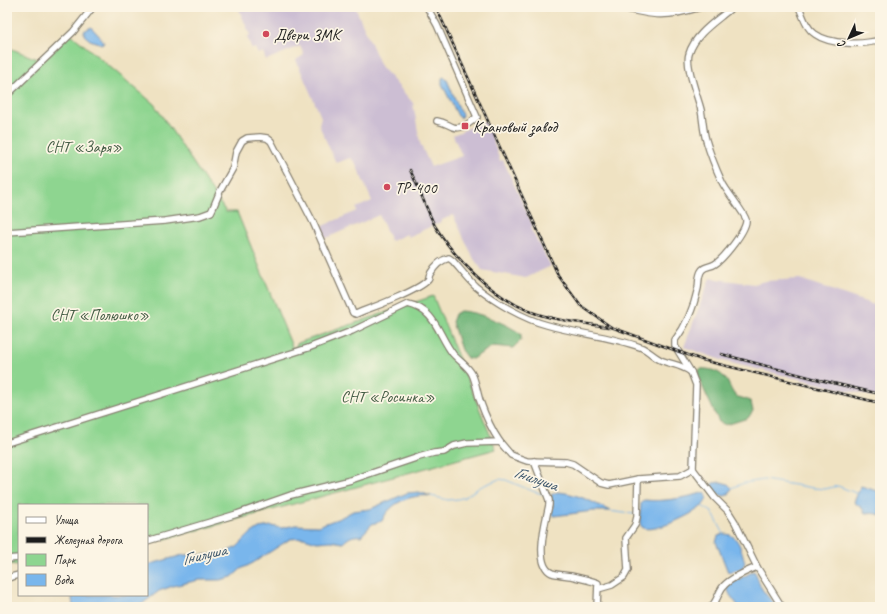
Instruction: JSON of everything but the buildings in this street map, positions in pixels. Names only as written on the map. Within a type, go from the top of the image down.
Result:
[{"type":"street","points":[[7,95],[73,32],[94,7]]},
{"type":"street","points":[[427,7],[437,25],[477,117],[462,127],[455,128],[442,121],[437,121]]},
{"type":"street","points":[[619,7],[646,14],[664,15],[684,12],[701,7]]},
{"type":"street","points":[[731,7],[700,35],[688,55],[706,140],[723,183],[734,202],[744,215],[746,221],[743,230],[722,257],[714,265],[702,269],[694,301],[682,331],[675,340],[675,346],[691,372],[696,385],[693,469],[715,498],[728,511],[757,567],[782,607]]},
{"type":"street","points":[[799,7],[808,28],[815,35],[838,42],[873,42],[880,40]]},
{"type":"street","points":[[7,232],[165,221],[200,216],[211,212],[220,191],[233,168],[236,152],[242,141],[248,138],[267,138],[271,142],[302,198],[353,313],[356,314],[415,288],[429,279],[430,273],[438,264],[444,259],[449,258],[475,286],[485,294],[531,320],[546,325],[607,338],[640,347],[649,351],[662,361],[680,365],[691,372]]},
{"type":"street","points":[[7,443],[308,348],[352,331],[408,304],[418,306],[428,314],[440,331],[452,353],[470,370],[473,375],[482,406],[493,432],[511,454],[516,457],[534,461],[566,462],[573,464],[601,483],[609,485],[638,479],[680,476],[693,469]]},
{"type":"street","points":[[148,541],[237,514],[292,495],[351,480],[426,455],[444,452],[454,446],[467,443],[500,442]]},
{"type":"street","points":[[534,461],[549,500],[542,540],[542,558],[544,565],[551,572],[583,578],[598,583],[597,607]]},
{"type":"street","points":[[598,589],[618,582],[624,577],[628,570],[626,538],[635,525],[637,517],[638,479]]},
{"type":"street","points":[[7,559],[18,558]]},
{"type":"street","points":[[712,607],[726,583],[757,567]]},
{"type":"street","points":[[7,578],[18,575]]},
{"type":"shaded area","points":[[238,7],[355,7],[381,66],[413,103],[420,143],[431,167],[462,156],[453,135],[485,121],[500,161],[503,160],[533,226],[530,228],[551,266],[526,278],[482,270],[474,259],[453,215],[408,237],[407,234],[391,241],[379,215],[324,239],[318,228],[357,211],[356,208],[372,201],[355,162],[350,158],[336,163],[319,125],[321,117],[296,60],[304,55],[300,46],[266,60],[263,52],[258,54],[255,48],[252,49],[247,37],[250,35]]},
{"type":"shaded area","points":[[710,278],[754,284],[765,281],[800,279],[880,307],[880,398],[727,362],[684,347]]},
{"type":"green space","points":[[71,34],[154,104],[226,212],[237,212],[293,349],[298,343],[433,296],[496,449],[148,544],[148,504],[18,504],[18,565],[7,564],[7,47],[42,61]]},
{"type":"green space","points":[[460,311],[474,313],[500,322],[521,334],[521,340],[513,348],[493,346],[472,359],[467,358],[461,350],[452,322],[455,314]]},
{"type":"green space","points":[[700,369],[719,373],[726,379],[736,396],[751,402],[753,411],[748,418],[726,425],[719,422],[698,377],[698,371]]},
{"type":"water","points":[[91,27],[104,43],[102,44],[90,40],[84,35],[84,31]]},
{"type":"water","points":[[444,77],[447,80],[462,115],[461,118],[458,116],[442,84],[442,78]]},
{"type":"water","points":[[721,482],[728,484],[732,488],[729,494],[725,496],[720,495],[710,487],[713,483]]},
{"type":"water","points":[[861,486],[880,492],[880,516],[878,514],[865,513],[862,508],[854,502]]},
{"type":"water","points":[[419,492],[431,496],[416,496],[396,504],[390,509],[382,521],[372,524],[361,536],[351,537],[343,543],[331,541],[317,542],[304,538],[290,539],[241,569],[232,577],[220,580],[199,580],[173,586],[159,591],[138,607],[73,607],[72,598],[73,596],[148,596],[148,565],[183,555],[224,553],[237,547],[250,534],[259,528],[271,526],[282,528],[295,525],[318,526],[340,518],[353,511],[370,509],[407,493]]},
{"type":"water","points":[[557,492],[578,496],[610,511],[593,511],[554,516],[551,513],[553,507],[551,495]]},
{"type":"water","points":[[702,493],[706,494],[706,501],[691,514],[663,526],[647,529],[641,526],[641,503],[644,500],[673,499]]},
{"type":"water","points":[[724,534],[733,537],[739,544],[745,562],[742,569],[728,572],[716,542],[718,536]]},
{"type":"water","points":[[754,571],[764,592],[778,607],[739,607],[730,595],[727,588],[730,584]]},
{"type":"waterway","name":"Гнилуша","points":[[431,496],[448,500],[458,499],[465,497],[480,487],[499,479],[506,480],[535,492],[544,494]]},
{"type":"waterway","name":"Гнилуша","points":[[731,488],[744,483],[764,480],[825,489],[838,486],[858,494]]},
{"type":"waterway","points":[[702,506],[712,512],[724,534]]},
{"type":"waterway","name":"Гнилуша","points":[[609,511],[635,514]]},
{"type":"railway","points":[[436,7],[558,275],[580,305],[611,327],[702,360],[880,403]]},
{"type":"railway","points":[[410,170],[435,226],[443,239],[464,263],[488,286],[515,304],[529,311],[548,317],[609,327]]},
{"type":"railway","points":[[721,354],[880,394]]},
{"type":"place","name":"Двери ЗМК","points":[[266,34]]},
{"type":"place","name":"Крановый завод","points":[[465,126]]},
{"type":"place","name":"ТР-400","points":[[387,187]]},
{"type":"park label","name":"СНТ «Заря»","points":[[84,146]]},
{"type":"park label","name":"СНТ «Полюшко»","points":[[100,314]]},
{"type":"park label","name":"СНТ «Росинка»","points":[[388,396]]}]
